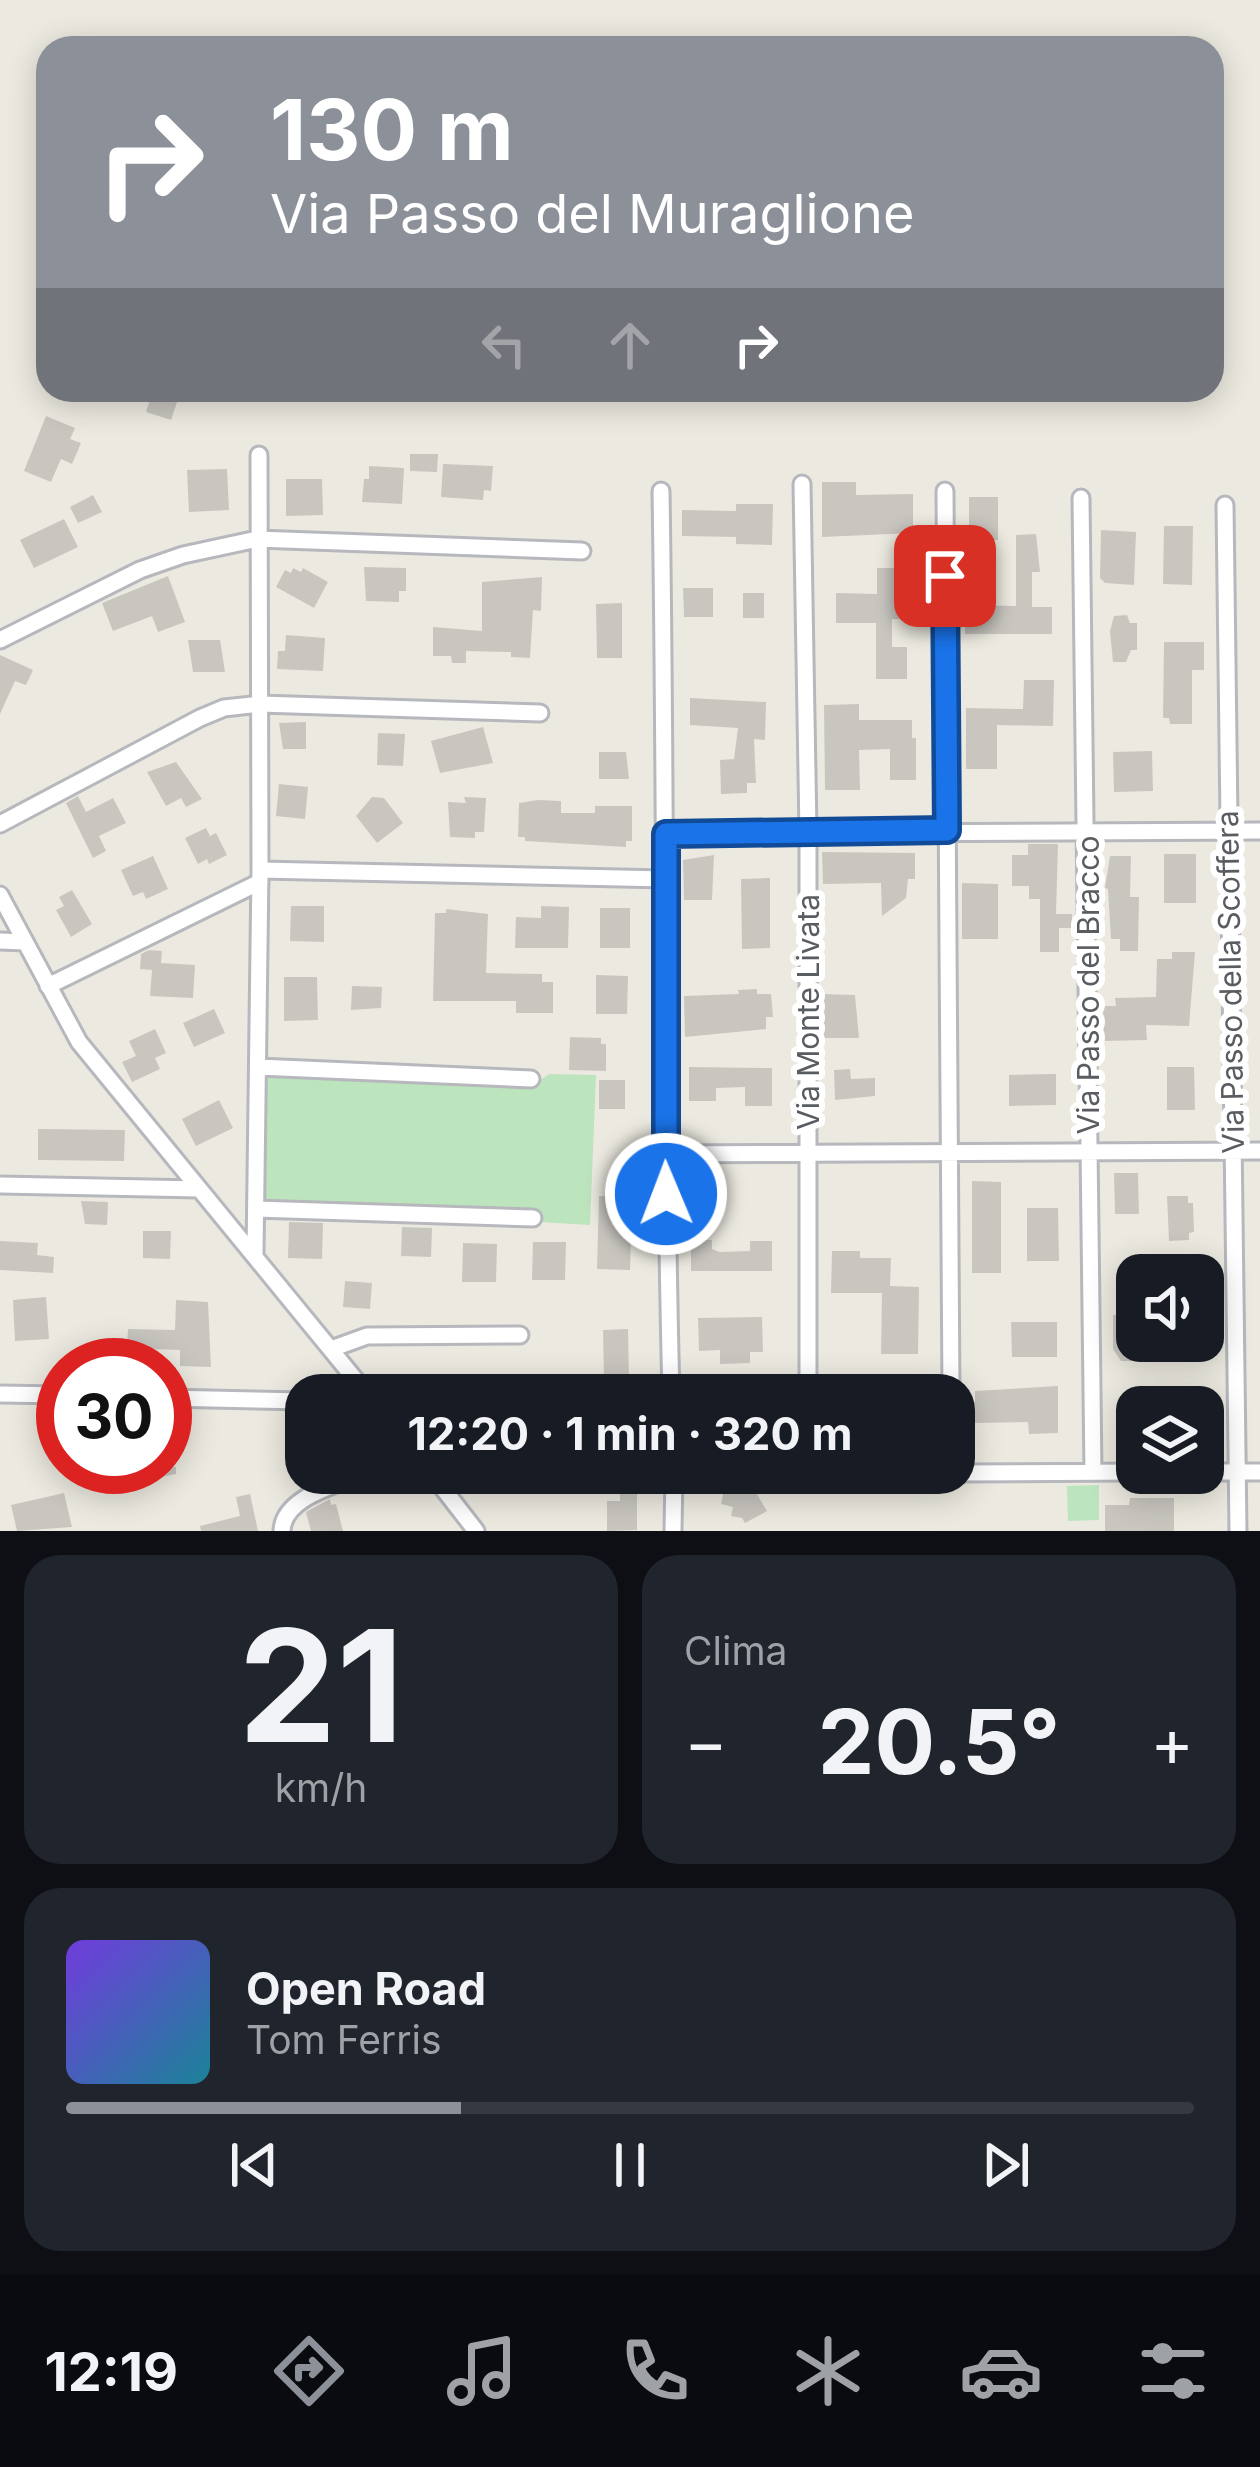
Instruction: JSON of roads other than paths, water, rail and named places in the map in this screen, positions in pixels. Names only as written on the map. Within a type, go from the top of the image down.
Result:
[{"type":"street","points":[[255,1254],[259,455]]},
{"type":"street","name":"Via Monte Livata","points":[[802,484],[808,832],[808,1374]]},
{"type":"street","points":[[662,491],[664,1154],[670,1374]]},
{"type":"street","points":[[944,491],[951,1374]]},
{"type":"street","name":"Via Passo del Bracco","points":[[1081,498],[1093,1472]]},
{"type":"street","name":"Via Passo della Scoffera","points":[[1225,505],[1238,1531]]},
{"type":"street","points":[[0,640],[150,566],[257,539],[582,551]]},
{"type":"street","points":[[0,824],[232,706],[540,713]]},
{"type":"street","points":[[666,834],[1260,831]]},
{"type":"street","points":[[48,986],[260,876],[665,879]]},
{"type":"street","points":[[0,895],[79,1042],[351,1374]]},
{"type":"street","points":[[0,941],[25,942]]},
{"type":"street","points":[[258,1067],[531,1079]]},
{"type":"street","points":[[664,1154],[1260,1150]]},
{"type":"street","points":[[0,1185],[199,1189]]},
{"type":"street","points":[[256,1210],[533,1218]]},
{"type":"street","points":[[331,1349],[368,1336],[520,1335]]},
{"type":"street","points":[[0,1394],[36,1395]]},
{"type":"street","points":[[192,1399],[285,1401]]},
{"type":"street","points":[[975,1473],[1116,1472]]},
{"type":"street","points":[[1224,1472],[1260,1472]]},
{"type":"street","points":[[282,1531],[283,1518],[292,1507],[320,1494]]},
{"type":"street","points":[[447,1494],[476,1531]]},
{"type":"street","points":[[674,1494],[674,1531]]}]
